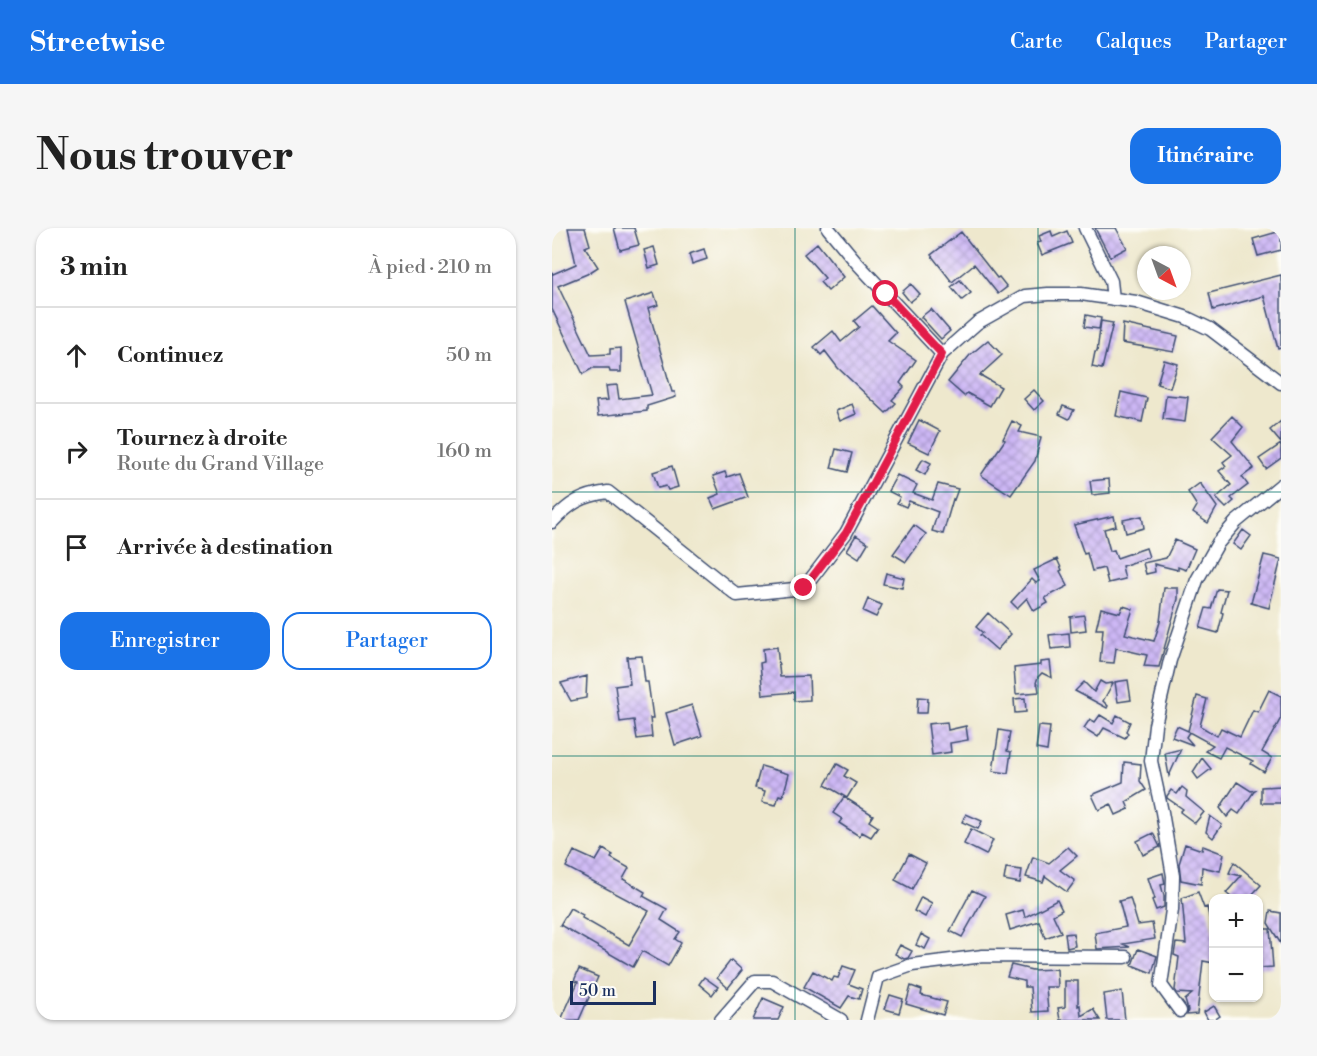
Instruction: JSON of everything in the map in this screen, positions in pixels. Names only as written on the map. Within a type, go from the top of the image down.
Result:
[{"type":"street","points":[[828,228],[858,264],[942,354]]},
{"type":"street","points":[[1085,228],[1111,281],[1113,298]]},
{"type":"street","points":[[552,522],[574,501],[589,495],[608,492],[737,595],[804,588],[846,533],[942,354],[978,323],[1025,296],[1081,294],[1113,298],[1145,304],[1185,317],[1210,329],[1281,383]]},
{"type":"street","points":[[1180,1011],[1161,985],[1172,910],[1173,876],[1151,761],[1155,725],[1170,660],[1197,580],[1218,543],[1236,522],[1281,485]]},
{"type":"street","points":[[867,1020],[878,976],[912,965],[983,956],[1126,957]]},
{"type":"street","points":[[721,1020],[755,981],[772,981],[841,1020]]},
{"type":"building","points":[[568,228],[585,228],[590,245],[585,247],[598,267],[558,286],[591,355],[610,354],[610,349],[621,348],[621,372],[610,372],[609,368],[593,368],[583,374],[552,309],[552,272],[553,274],[576,264]]},
{"type":"building","points":[[614,228],[634,228],[639,245],[620,250]]},
{"type":"building","points":[[1095,228],[1116,228],[1127,248],[1110,257]]},
{"type":"building","points":[[1051,231],[1053,237],[1067,231],[1072,243],[1042,255],[1037,243],[1041,242],[1039,236]]},
{"type":"building","points":[[1281,231],[1281,250],[1258,256],[1253,239]]},
{"type":"building","points":[[961,232],[997,278],[999,277],[1007,287],[998,294],[974,264],[952,282],[931,255]]},
{"type":"building","points":[[817,243],[844,277],[828,291],[820,282],[825,278],[804,254]]},
{"type":"building","points":[[654,247],[659,265],[649,268],[644,250]]},
{"type":"building","points":[[704,249],[707,259],[692,264],[689,254]]},
{"type":"building","points":[[1281,275],[1281,348],[1278,349],[1264,296],[1213,310],[1209,293]]},
{"type":"building","points":[[960,280],[971,293],[962,300],[951,287]]},
{"type":"building","points":[[911,284],[920,294],[910,302],[902,292]]},
{"type":"building","points":[[654,293],[658,305],[648,308],[672,392],[675,392],[676,397],[647,406],[647,411],[598,416],[596,401],[608,400],[606,386],[617,385],[619,399],[652,395],[625,302]]},
{"type":"building","points":[[872,306],[896,333],[888,341],[916,360],[900,383],[904,387],[892,400],[896,403],[886,413],[838,368],[825,351],[821,355],[814,347],[833,331],[841,342],[859,327],[854,321]]},
{"type":"building","points":[[931,309],[950,331],[941,339],[921,317]]},
{"type":"building","points":[[1086,315],[1101,318],[1099,329],[1084,327]]},
{"type":"building","points":[[1101,321],[1113,323],[1102,369],[1092,367],[1095,352],[1097,352]]},
{"type":"building","points":[[1123,324],[1178,336],[1174,352],[1122,343]]},
{"type":"building","points":[[988,340],[1002,355],[980,375],[1001,387],[990,406],[967,393],[964,396],[948,382],[970,355]]},
{"type":"building","points":[[1164,360],[1178,364],[1170,388],[1157,384]]},
{"type":"building","points":[[1034,390],[1044,401],[1034,410],[1024,399]]},
{"type":"building","points":[[1121,392],[1147,398],[1142,422],[1116,416]]},
{"type":"building","points":[[1166,395],[1188,397],[1185,422],[1163,419]]},
{"type":"building","points":[[852,404],[856,414],[840,421],[836,411]]},
{"type":"building","points":[[1063,406],[1074,410],[1069,419],[1059,414]]},
{"type":"building","points":[[1232,416],[1243,427],[1232,441],[1254,468],[1242,477],[1248,485],[1231,498],[1234,501],[1226,508],[1216,498],[1231,485],[1219,471],[1226,466],[1223,462],[1232,455],[1212,437]]},
{"type":"building","points":[[919,420],[940,431],[929,453],[908,443]]},
{"type":"building","points":[[1012,421],[1022,426],[1019,432],[1041,437],[1035,461],[1011,495],[981,475],[1005,440],[1003,439]]},
{"type":"building","points":[[1281,421],[1281,443],[1270,430]]},
{"type":"building","points":[[1281,444],[1281,458],[1266,469],[1259,459]]},
{"type":"building","points":[[836,449],[852,453],[847,472],[831,468]]},
{"type":"building","points":[[923,459],[931,463],[925,475],[916,470]]},
{"type":"building","points":[[672,466],[678,487],[668,490],[666,486],[658,488],[653,472]]},
{"type":"building","points":[[725,472],[727,477],[739,473],[748,497],[715,509],[710,498],[720,494],[713,476]]},
{"type":"building","points":[[897,475],[917,485],[913,493],[932,500],[938,484],[958,489],[943,534],[932,531],[938,512],[909,501],[906,507],[897,503],[900,497],[888,491]]},
{"type":"building","points":[[1109,479],[1110,493],[1092,495],[1090,481]]},
{"type":"building","points":[[1200,483],[1217,507],[1208,523],[1193,513],[1197,506],[1188,492]]},
{"type":"building","points":[[1114,516],[1116,526],[1104,529],[1110,551],[1114,550],[1117,558],[1146,548],[1149,557],[1122,566],[1125,579],[1108,583],[1104,568],[1092,571],[1087,553],[1084,554],[1074,525]]},
{"type":"building","points":[[1142,516],[1144,528],[1126,533],[1123,520]]},
{"type":"building","points":[[914,525],[926,534],[906,562],[893,554]]},
{"type":"building","points":[[1243,530],[1251,536],[1241,550],[1233,544]]},
{"type":"building","points":[[856,535],[868,543],[859,558],[847,550]]},
{"type":"building","points":[[1175,540],[1195,549],[1186,570],[1154,564],[1155,572],[1146,574],[1143,563],[1166,558]]},
{"type":"building","points":[[1264,555],[1281,559],[1269,608],[1251,603]]},
{"type":"building","points":[[1057,559],[1068,586],[1045,598],[1048,603],[1034,611],[1027,598],[1017,608],[1011,602],[1032,579],[1036,583],[1040,581],[1034,570]]},
{"type":"building","points":[[886,573],[904,578],[902,588],[883,584]]},
{"type":"building","points":[[1164,588],[1178,588],[1178,599],[1159,667],[1144,666],[1147,655],[1116,648],[1114,663],[1100,662],[1103,629],[1096,629],[1101,608],[1120,613],[1123,606],[1133,609],[1125,634],[1154,641],[1160,622]]},
{"type":"building","points":[[1217,589],[1227,590],[1218,633],[1200,628],[1206,608],[1211,609]]},
{"type":"building","points":[[868,599],[882,605],[876,617],[863,611]]},
{"type":"building","points":[[988,613],[1011,634],[997,650],[980,635],[983,633],[976,627]]},
{"type":"building","points":[[1084,615],[1086,630],[1071,632],[1070,617]]},
{"type":"building","points":[[1069,633],[1070,647],[1051,649],[1049,635]]},
{"type":"building","points":[[777,647],[780,677],[809,676],[810,700],[794,701],[794,692],[763,695],[760,663],[764,662],[763,649]]},
{"type":"building","points":[[642,656],[653,718],[650,718],[652,737],[637,739],[634,720],[620,722],[615,686],[630,684],[627,657]]},
{"type":"building","points":[[1050,661],[1052,678],[1042,673],[1038,677],[1036,683],[1039,692],[1016,694],[1014,668],[1041,665],[1041,662]]},
{"type":"building","points":[[587,676],[586,698],[571,701],[561,683]]},
{"type":"building","points":[[1128,680],[1131,700],[1118,702],[1115,682]]},
{"type":"building","points":[[1100,681],[1105,684],[1113,683],[1103,701],[1108,706],[1107,708],[1075,691],[1084,682],[1094,692]]},
{"type":"building","points":[[1269,690],[1281,696],[1281,718],[1262,752],[1272,758],[1264,772],[1251,764],[1253,761],[1225,747],[1219,758],[1205,751],[1213,745],[1189,732],[1186,737],[1193,745],[1172,737],[1177,726],[1188,731],[1197,696],[1207,699],[1200,726],[1217,736],[1221,728],[1240,737],[1253,710],[1258,712]]},
{"type":"building","points":[[918,697],[928,698],[927,713],[917,713]]},
{"type":"building","points":[[1025,698],[1026,712],[1015,713],[1014,699]]},
{"type":"building","points":[[692,705],[702,736],[675,745],[666,713]]},
{"type":"building","points":[[1100,715],[1113,723],[1117,715],[1130,722],[1125,738],[1104,728],[1098,737],[1084,728],[1090,719],[1095,722]]},
{"type":"building","points":[[947,722],[948,730],[966,726],[968,740],[950,743],[951,752],[932,755],[928,724]]},
{"type":"building","points":[[1039,726],[1050,727],[1047,751],[1036,749]]},
{"type":"building","points":[[999,730],[1010,732],[1007,751],[1011,752],[1008,773],[993,771]]},
{"type":"building","points":[[1181,749],[1169,776],[1165,753]]},
{"type":"building","points":[[1202,758],[1211,769],[1198,779],[1193,772]]},
{"type":"building","points":[[1124,762],[1141,764],[1140,781],[1146,790],[1126,802],[1129,809],[1116,815],[1111,804],[1099,810],[1092,795],[1123,782]]},
{"type":"building","points":[[837,764],[848,770],[844,776],[856,783],[847,798],[825,785]]},
{"type":"building","points":[[761,766],[789,774],[783,796],[779,795],[776,805],[762,802],[765,791],[755,788]]},
{"type":"building","points":[[1237,782],[1251,791],[1255,790],[1239,814],[1233,810],[1227,817],[1220,808]]},
{"type":"building","points":[[1281,786],[1281,803],[1261,803],[1261,787]]},
{"type":"building","points":[[1182,787],[1187,791],[1186,797],[1204,812],[1195,823],[1180,812],[1183,809],[1167,798],[1171,790],[1177,794]]},
{"type":"building","points":[[844,797],[873,815],[869,821],[878,827],[871,837],[862,832],[859,836],[839,823],[842,819],[833,813]]},
{"type":"building","points":[[966,814],[982,821],[978,829],[962,822]]},
{"type":"building","points":[[1210,816],[1222,825],[1213,838],[1206,832]]},
{"type":"building","points":[[971,829],[993,840],[986,855],[964,844]]},
{"type":"building","points":[[1153,833],[1160,847],[1143,855],[1137,841]]},
{"type":"building","points":[[1185,844],[1202,850],[1203,846],[1224,854],[1220,871],[1202,867],[1201,884],[1181,880],[1179,864]]},
{"type":"building","points":[[1068,847],[1077,856],[1060,870],[1075,881],[1067,892],[1045,876],[1043,882],[1026,877],[1033,857],[1049,863]]},
{"type":"building","points":[[603,849],[613,855],[611,858],[629,868],[623,879],[645,892],[643,896],[667,909],[661,920],[680,932],[675,939],[681,943],[668,966],[642,951],[633,967],[560,925],[570,908],[583,915],[582,918],[629,945],[649,911],[566,867],[574,851],[596,861]]},
{"type":"building","points":[[909,854],[926,863],[912,889],[895,880]]},
{"type":"building","points":[[1234,862],[1261,885],[1253,894],[1227,894],[1241,876],[1229,873]]},
{"type":"building","points":[[1006,868],[1022,870],[1020,883],[1004,880]]},
{"type":"building","points":[[1163,873],[1165,884],[1161,885],[1164,907],[1156,910],[1148,878]]},
{"type":"building","points":[[972,890],[985,896],[962,937],[950,931]]},
{"type":"building","points":[[1198,892],[1204,908],[1207,907],[1209,916],[1209,962],[1203,961],[1197,1014],[1187,1015],[1185,1000],[1192,994],[1177,993],[1175,990],[1179,957],[1174,955],[1176,943],[1186,944],[1182,898]]},
{"type":"building","points":[[921,897],[932,903],[925,917],[914,911]]},
{"type":"building","points":[[1130,898],[1138,925],[1152,923],[1155,939],[1123,944],[1130,947],[1097,949],[1095,933],[1126,927],[1119,901]]},
{"type":"building","points":[[1057,900],[1062,910],[1053,915],[1061,932],[1045,938],[1039,921],[1010,930],[1006,915],[1023,910],[1025,917]]},
{"type":"building","points":[[1270,911],[1281,913],[1281,944],[1268,923]]},
{"type":"building","points":[[1263,929],[1270,929],[1273,967],[1263,968]]},
{"type":"building","points":[[1073,933],[1075,946],[1067,948],[1065,934]]},
{"type":"building","points":[[921,934],[930,939],[925,949],[916,945]]},
{"type":"building","points":[[900,945],[912,951],[908,958],[904,959],[895,954]]},
{"type":"building","points":[[1138,949],[1157,956],[1152,973],[1132,965]]},
{"type":"building","points":[[731,960],[742,970],[728,988],[717,978]]},
{"type":"building","points":[[1011,965],[1032,970],[1057,969],[1058,987],[1046,987],[1048,1011],[1032,1012],[1030,987],[1024,987],[1024,981],[1007,977]]},
{"type":"building","points":[[843,966],[855,970],[849,984],[862,989],[859,999],[849,996],[841,1008],[804,987],[813,971],[832,981],[834,977],[838,978]]},
{"type":"building","points":[[579,969],[598,977],[579,1020],[561,1020],[578,982],[574,981]]},
{"type":"building","points":[[704,977],[718,987],[712,995],[699,984]]},
{"type":"building","points":[[1065,981],[1078,981],[1078,1006],[1080,1005],[1081,1016],[1093,1009],[1100,1020],[1060,1020],[1058,1008],[1065,1007]]},
{"type":"building","points":[[911,986],[922,990],[921,995],[947,1002],[943,1015],[906,1004]]},
{"type":"building","points":[[1122,991],[1125,1020],[1107,1020],[1104,994]]},
{"type":"building","points":[[890,995],[903,999],[899,1013],[885,1009]]},
{"type":"building","points":[[763,998],[784,1007],[778,1020],[753,1020]]},
{"type":"building","points":[[1214,1006],[1220,1016],[1214,1020],[1208,1020],[1204,1012]]},
{"type":"route","points":[[804,588],[846,533],[942,354],[886,294]]}]
